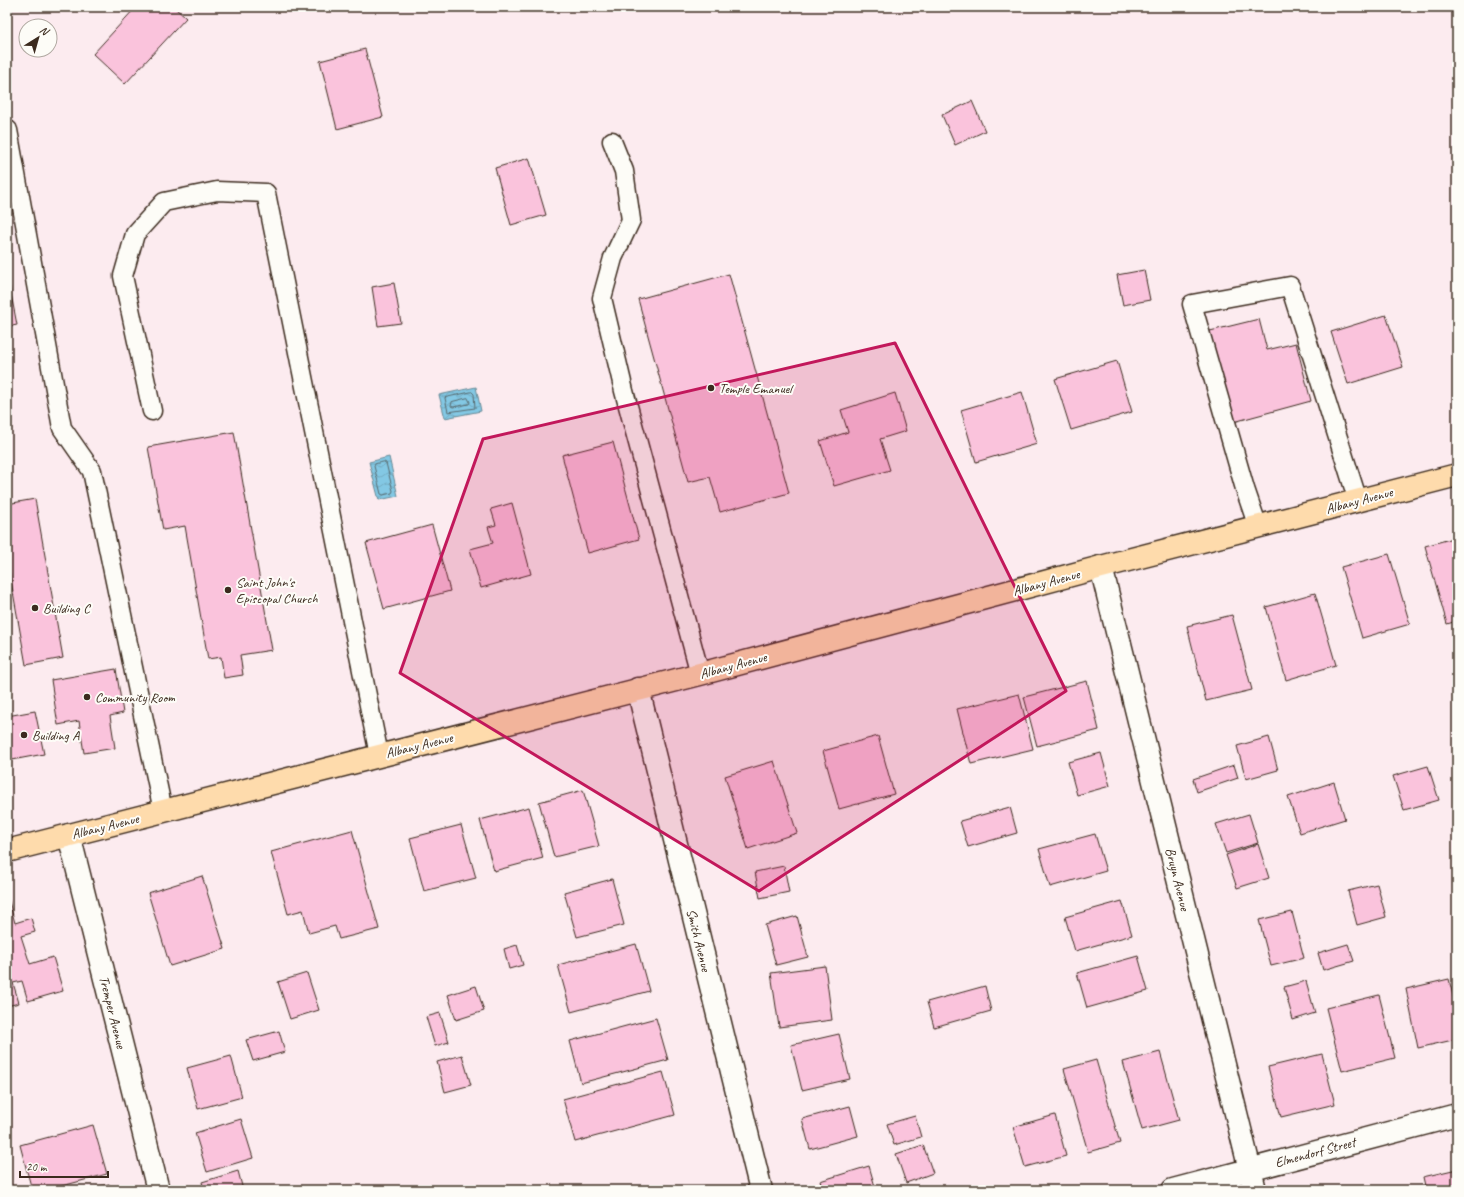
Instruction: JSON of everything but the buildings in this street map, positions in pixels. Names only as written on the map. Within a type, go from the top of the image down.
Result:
[{"type":"main road","name":"Albany Avenue","points":[[7,851],[700,674],[1101,567],[1457,475]]},
{"type":"street","name":"Bruyn Avenue","points":[[1101,567],[1255,1190]]},
{"type":"street","name":"Smith Avenue","points":[[638,689],[761,1190]]},
{"type":"street","name":"Tremper Avenue","points":[[69,835],[158,1190]]},
{"type":"street","name":"Elmendorf Street","points":[[1173,1190],[1457,1115]]},
{"type":"lane","points":[[8,130],[62,428],[92,471],[163,811]]},
{"type":"lane","points":[[612,141],[624,171],[631,220],[613,258],[602,298],[624,391],[700,674]]},
{"type":"lane","points":[[152,410],[123,276],[135,234],[164,202],[216,192],[266,193],[379,755]]},
{"type":"lane","points":[[1258,527],[1245,489],[1192,304],[1290,286],[1358,500]]},
{"type":"highlighted area","points":[[895,343],[1066,691],[759,891],[400,673],[483,439]]},
{"type":"water","points":[[476,387],[481,411],[445,418],[439,395]]},
{"type":"water","points":[[389,457],[398,496],[379,500],[369,462]]},
{"type":"place","name":"Temple Emanuel","points":[[711,388]]},
{"type":"place","name":"Saint John's Episcopal Church","points":[[228,590]]},
{"type":"place","name":"Building C","points":[[35,608]]},
{"type":"place","name":"Community Room","points":[[87,697]]},
{"type":"place","name":"Building A","points":[[24,735]]}]
